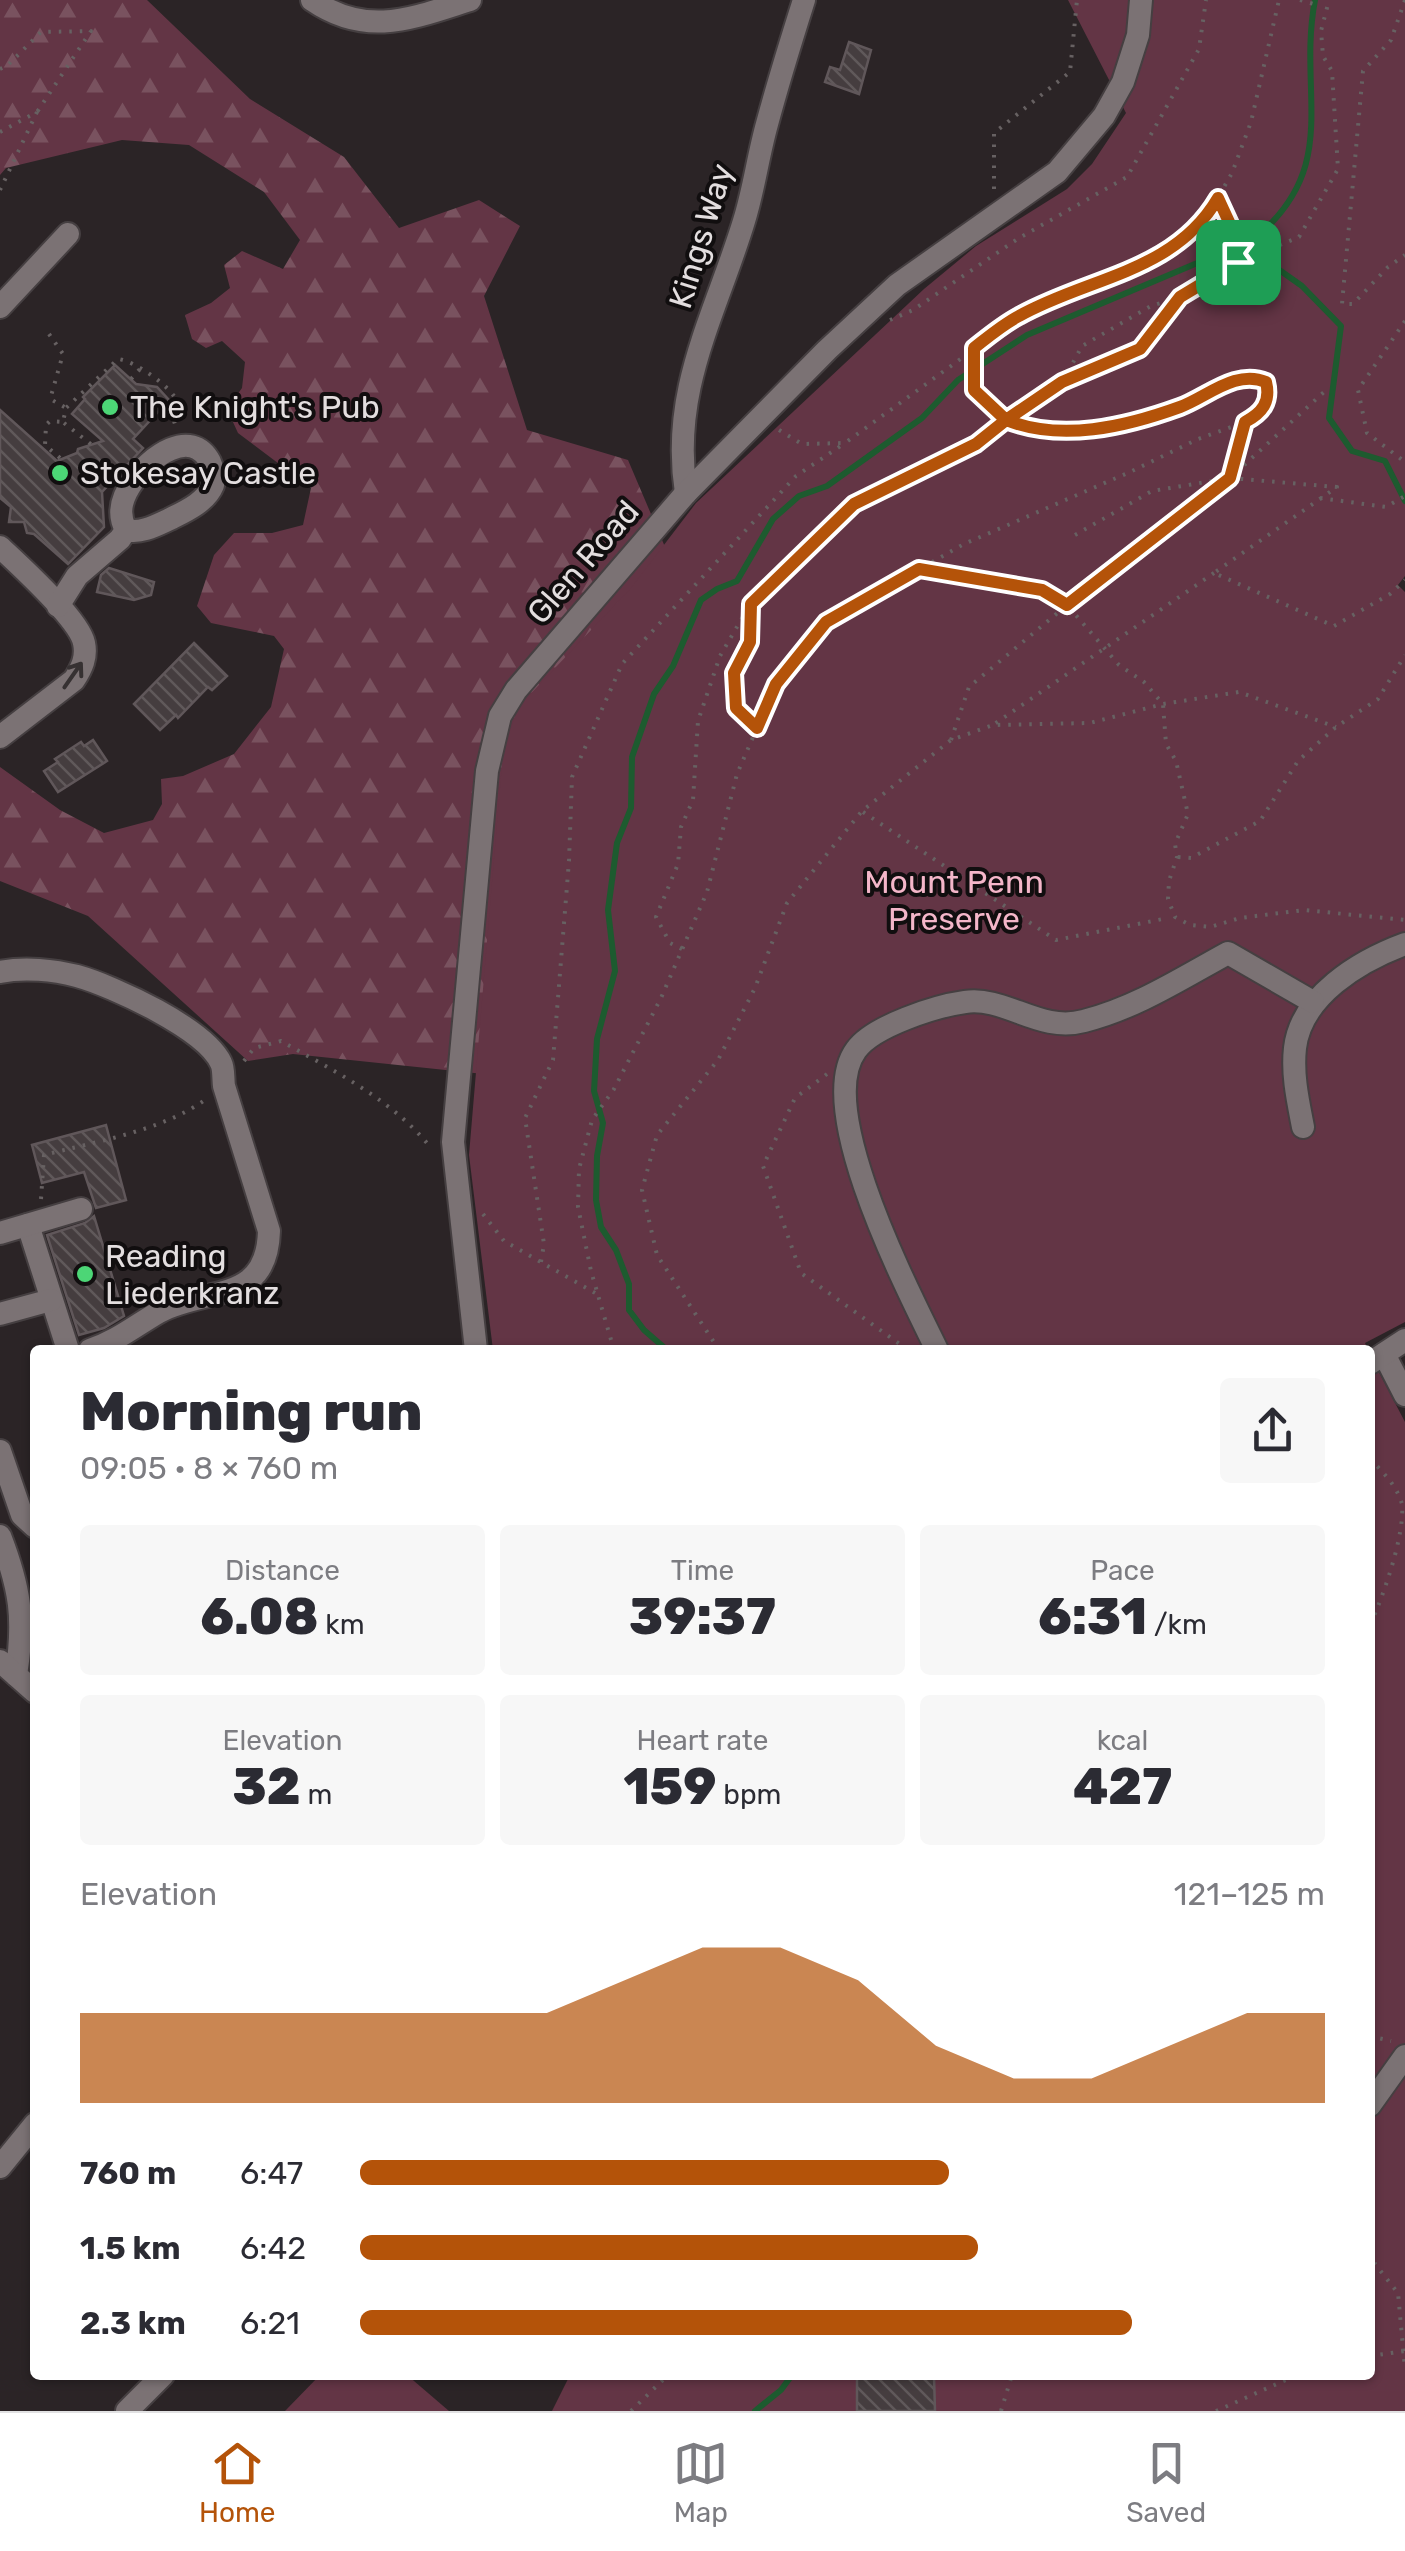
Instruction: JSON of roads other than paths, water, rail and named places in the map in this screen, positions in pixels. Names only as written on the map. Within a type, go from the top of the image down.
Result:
[{"type":"street","points":[[312,0],[332,13],[366,22],[404,21],[470,0]]},
{"type":"street","name":"Kings Way","points":[[686,493],[680,458],[682,415],[693,368],[745,218],[804,0]]},
{"type":"street","name":"Glen Road","points":[[475,1345],[453,1142],[485,789],[500,716],[538,663],[686,493],[760,418],[897,285],[1057,172],[1104,116],[1130,69],[1138,35],[1140,0]]},
{"type":"street","points":[[0,307],[68,234]]},
{"type":"street","points":[[58,606],[77,576],[126,530],[144,530],[191,508],[213,484],[208,457],[196,448],[182,445],[155,456],[128,488],[121,505],[126,530]]},
{"type":"street","points":[[0,547],[82,636],[82,667],[58,694],[0,737]]},
{"type":"street","points":[[1302,1127],[1294,1086],[1295,1045],[1313,1002],[1348,974],[1405,944]]},
{"type":"street","points":[[935,1345],[863,1180],[845,1118],[843,1085],[853,1053],[868,1036],[948,1005],[970,1001],[1050,1023],[1080,1022],[1134,1004],[1228,953],[1313,1002]]},
{"type":"street","points":[[0,972],[38,970],[76,976],[149,1006],[180,1024],[222,1064],[224,1086],[269,1232],[263,1268],[252,1280],[221,1293],[162,1310],[106,1345]]},
{"type":"street","points":[[0,1233],[81,1209]]},
{"type":"street","points":[[34,1223],[51,1300],[66,1345]]},
{"type":"street","points":[[0,1314],[51,1300]]},
{"type":"street","points":[[1405,1340],[1377,1359],[1405,1395]]},
{"type":"street","points":[[0,1451],[22,1516],[30,1523]]},
{"type":"street","points":[[0,1536],[22,1608],[24,1680]]},
{"type":"street","points":[[1375,2098],[1405,2056]]},
{"type":"street","points":[[0,2167],[30,2130]]},
{"type":"street","points":[[127,2411],[158,2380]]},
{"type":"waterway","points":[[661,1345],[629,1310],[629,1284],[616,1250],[601,1227],[596,1200],[603,1123],[594,1091],[597,1039],[615,971],[608,910],[617,843],[631,808],[632,757],[654,694],[673,666],[701,600],[737,581],[773,519],[799,496],[827,486],[922,418],[958,380],[1027,335],[1254,239],[1281,212],[1299,184],[1308,156],[1315,0]]},
{"type":"waterway","points":[[1270,228],[1268,262],[1302,286],[1341,326],[1329,418],[1352,451],[1385,461],[1405,501]]},
{"type":"waterway","points":[[755,2411],[788,2380]]},
{"type":"place","name":"The Knight's Pub","points":[[110,407]]},
{"type":"place","name":"Stokesay Castle","points":[[60,473]]},
{"type":"place","name":"Reading Liederkranz","points":[[85,1274]]},
{"type":"park label","name":"Mount Penn Preserve","points":[[954,900]]}]
